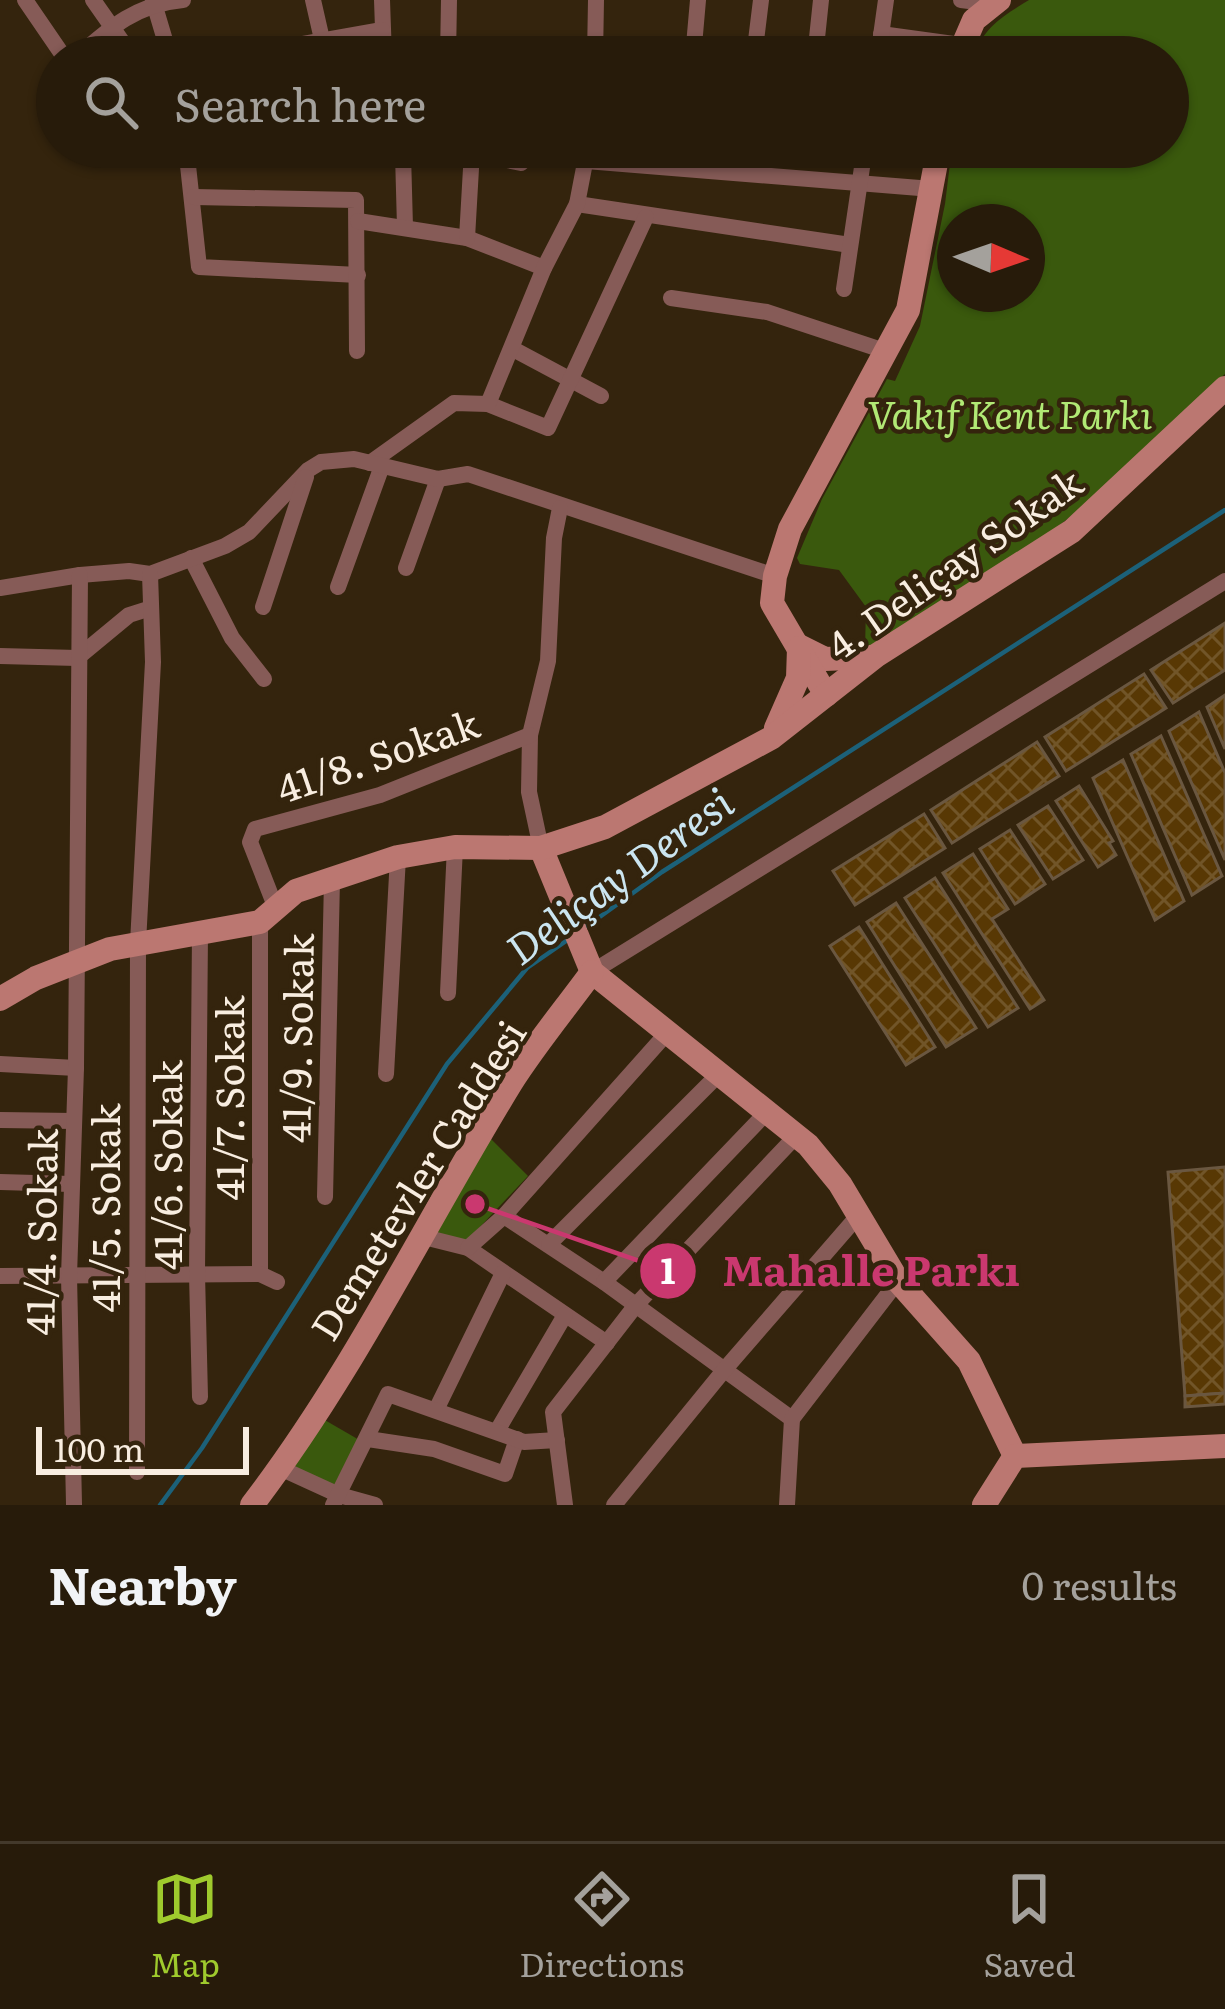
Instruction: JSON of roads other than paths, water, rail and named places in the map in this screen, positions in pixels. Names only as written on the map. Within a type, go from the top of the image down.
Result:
[{"type":"main road","points":[[966,36],[974,20],[996,2]]},
{"type":"main road","points":[[826,694],[772,603],[775,575],[790,529],[908,310],[936,168]]},
{"type":"main road","name":"4. Deliçay Sokak","points":[[0,999],[77,961],[268,914],[296,891],[398,856],[455,848],[542,848],[604,827],[770,738],[878,656],[1072,531],[1225,388]]},
{"type":"main road","points":[[800,646],[825,659],[878,656]]},
{"type":"main road","points":[[770,738],[798,678],[800,646]]},
{"type":"main road","points":[[542,848],[590,967],[796,1135],[840,1184],[898,1281],[970,1361],[1015,1456]]},
{"type":"main road","name":"Demetevler Caddesi","points":[[252,1505],[280,1468],[514,1078],[590,967]]},
{"type":"main road","points":[[1015,1456],[1225,1446]]},
{"type":"main road","points":[[984,1505],[1015,1456]]},
{"type":"street","points":[[25,0],[50,36]]},
{"type":"street","points":[[94,0],[118,36]]},
{"type":"street","points":[[101,36],[154,1],[183,0]]},
{"type":"street","points":[[313,0],[321,36]]},
{"type":"street","points":[[382,0],[382,36]]},
{"type":"street","points":[[448,36],[449,0]]},
{"type":"street","points":[[595,36],[596,0]]},
{"type":"street","points":[[695,36],[698,0]]},
{"type":"street","points":[[757,36],[761,0]]},
{"type":"street","points":[[817,36],[821,0]]},
{"type":"street","points":[[886,0],[881,34],[890,36]]},
{"type":"street","points":[[961,0],[996,2]]},
{"type":"street","points":[[154,1],[164,36]]},
{"type":"street","points":[[364,36],[382,30]]},
{"type":"street","points":[[189,168],[199,267],[358,274]]},
{"type":"street","points":[[398,168],[405,227]]},
{"type":"street","points":[[461,168],[467,238]]},
{"type":"street","points":[[488,404],[544,268],[577,204],[584,168]]},
{"type":"street","points":[[714,168],[932,189]]},
{"type":"street","points":[[844,289],[862,168]]},
{"type":"street","points":[[194,197],[356,200],[358,351]]},
{"type":"street","points":[[577,204],[850,245]]},
{"type":"street","points":[[338,587],[376,464],[454,403],[488,404],[548,428],[646,217]]},
{"type":"street","points":[[358,221],[467,238],[544,268]]},
{"type":"street","points":[[671,298],[767,312],[885,351]]},
{"type":"street","points":[[513,349],[601,396]]},
{"type":"street","points":[[0,588],[80,575],[150,574],[249,532],[308,470],[338,458],[438,479],[468,474],[775,575]]},
{"type":"street","points":[[263,607],[308,470]]},
{"type":"street","points":[[406,568],[438,479]]},
{"type":"street","points":[[542,848],[529,792],[530,735],[548,661],[554,538],[560,508]]},
{"type":"street","points":[[191,558],[232,638],[264,679]]},
{"type":"street","name":"41/5. Sokak","points":[[136,1472],[139,943],[153,662],[150,574]]},
{"type":"street","name":"41/4. Sokak","points":[[74,1504],[69,1276],[76,1068],[80,575]]},
{"type":"street","name":"Demetevler Caddesi","points":[[590,967],[1225,581]]},
{"type":"street","points":[[0,656],[77,658],[129,615],[152,608]]},
{"type":"street","name":"41/8. Sokak","points":[[268,914],[250,842],[255,830],[380,795],[530,735]]},
{"type":"street","points":[[448,993],[455,848]]},
{"type":"street","points":[[386,1074],[398,856]]},
{"type":"street","name":"41/9. Sokak","points":[[325,1197],[332,880]]},
{"type":"street","name":"41/7. Sokak","points":[[196,1274],[268,1278],[268,914]]},
{"type":"street","name":"41/6. Sokak","points":[[200,933],[196,1274],[200,1397]]},
{"type":"street","points":[[468,1248],[504,1216],[667,1033]]},
{"type":"street","points":[[0,1064],[76,1068]]},
{"type":"street","points":[[549,1244],[719,1074]]},
{"type":"street","points":[[604,1282],[767,1112]]},
{"type":"street","points":[[0,1120],[74,1120]]},
{"type":"street","points":[[565,1505],[553,1412],[636,1305],[796,1135]]},
{"type":"street","points":[[0,1182],[71,1184]]},
{"type":"street","points":[[504,1216],[604,1282],[792,1419]]},
{"type":"street","points":[[614,1505],[857,1217]]},
{"type":"street","points":[[420,1235],[468,1248],[607,1343]]},
{"type":"street","points":[[436,1410],[503,1273]]},
{"type":"street","points":[[0,1276],[196,1274]]},
{"type":"street","points":[[787,1505],[792,1419],[898,1281]]},
{"type":"street","points":[[496,1431],[565,1315]]},
{"type":"street","points":[[336,1500],[388,1394],[517,1439],[557,1440]]},
{"type":"street","points":[[368,1439],[434,1449],[505,1474],[517,1439]]},
{"type":"street","points":[[280,1468],[336,1500],[375,1505]]},
{"type":"waterway","name":"Deliçay Deresi","points":[[583,929],[662,872],[1225,510]]},
{"type":"waterway","name":"Deliçay Deresi","points":[[160,1505],[202,1448],[447,1064],[527,968],[569,939]]},
{"type":"place","name":"Mahalle Parkı","points":[[475,1204]]},
{"type":"park label","name":"Vakıf Kent Parkı","points":[[1010,412]]}]
